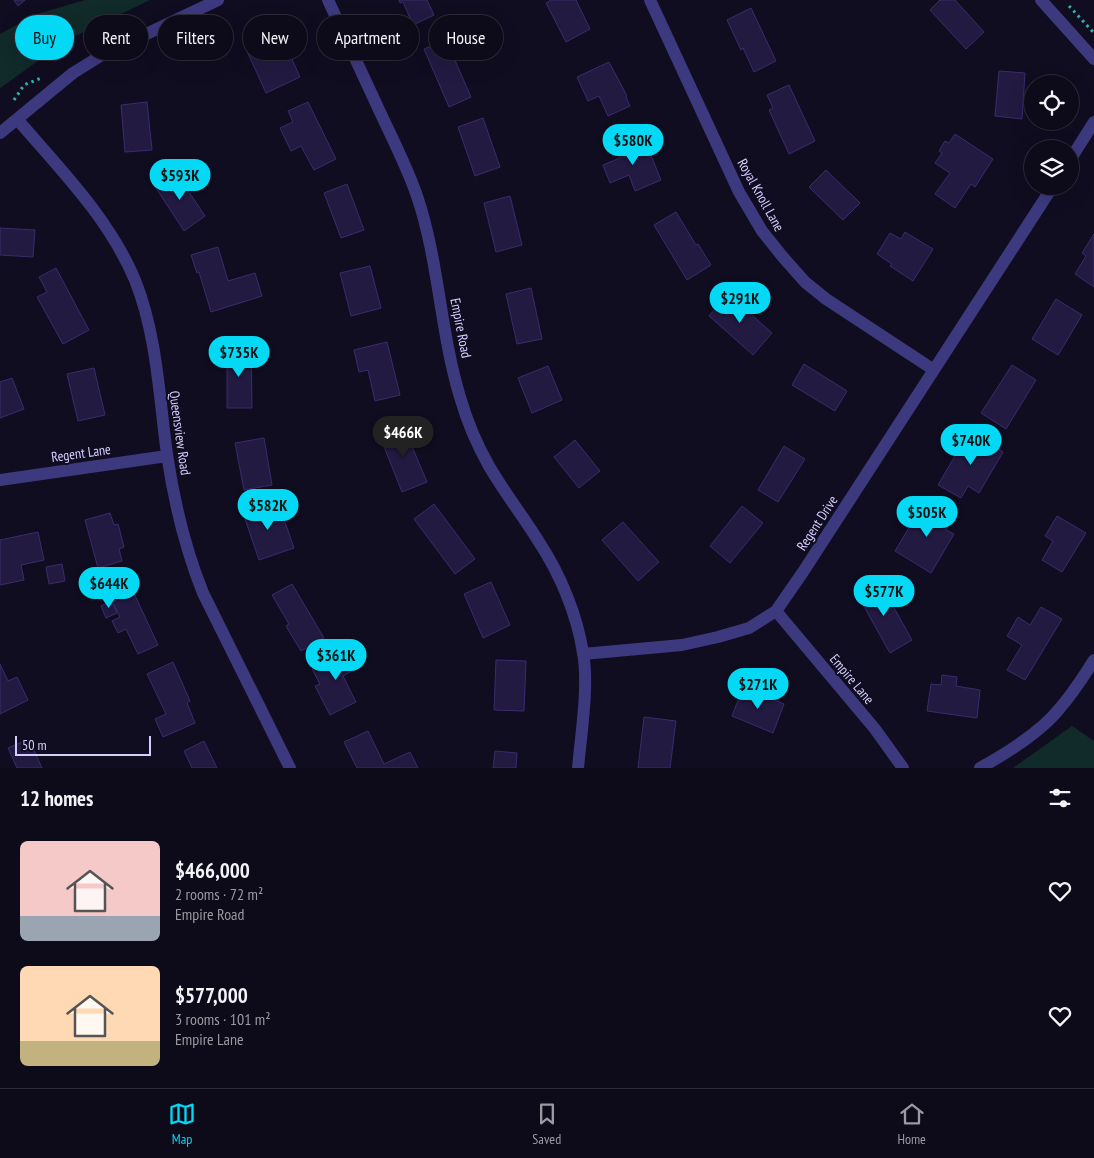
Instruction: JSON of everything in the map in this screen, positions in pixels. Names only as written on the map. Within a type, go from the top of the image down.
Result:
[{"type":"street","points":[[0,133],[73,73],[102,55],[218,0]]},
{"type":"street","name":"Empire Road","points":[[328,0],[404,162],[417,196],[430,246],[458,388],[473,431],[493,472],[540,542],[555,570],[570,604],[584,654]]},
{"type":"street","name":"Royal Knoll Lane","points":[[650,0],[739,192],[762,231],[782,256],[826,299],[934,370]]},
{"type":"street","points":[[1041,0],[1094,59]]},
{"type":"street","name":"Queensview Road","points":[[17,119],[91,204],[110,233],[135,280],[143,303],[152,341],[167,456],[183,535],[199,585],[290,768]]},
{"type":"street","points":[[1079,146],[1094,122]]},
{"type":"street","name":"Regent Drive","points":[[584,654],[682,645],[718,638],[748,628],[776,611],[1047,195]]},
{"type":"street","name":"Regent Lane","points":[[0,480],[167,456]]},
{"type":"street","name":"Empire Lane","points":[[776,611],[875,729],[903,768]]},
{"type":"street","points":[[578,768],[584,688],[584,654]]},
{"type":"street","points":[[980,768],[1003,756],[1030,736],[1059,709],[1094,660]]},
{"type":"path","points":[[1064,0],[1094,33]]},
{"type":"green space","points":[[85,0],[150,0],[119,15],[84,15],[84,32],[74,37],[74,15],[35,15]]},
{"type":"green space","points":[[15,26],[15,60],[39,60],[0,88],[0,34]]},
{"type":"green space","points":[[1072,726],[1094,741],[1094,768],[1013,768]]},
{"type":"building","points":[[14,0],[25,0],[18,6]]},
{"type":"building","points":[[399,0],[427,0],[434,15],[429,15],[429,17],[419,22],[419,15],[409,15],[403,2],[400,3]]},
{"type":"building","points":[[551,0],[576,0],[590,29],[566,42],[546,3]]},
{"type":"building","points":[[940,0],[955,0],[984,32],[966,49],[930,10]]},
{"type":"building","points":[[751,8],[776,61],[754,72],[727,20]]},
{"type":"building","points":[[429,47],[429,60],[455,60],[471,97],[449,107],[424,49]]},
{"type":"building","points":[[251,60],[292,60],[300,77],[266,93]]},
{"type":"building","points":[[609,62],[627,96],[630,106],[608,116],[599,96],[588,101],[577,77]]},
{"type":"building","points":[[999,71],[1025,73],[1022,119],[995,116]]},
{"type":"building","points":[[789,85],[815,141],[789,154],[769,110],[773,108],[767,95]]},
{"type":"building","points":[[147,102],[152,150],[125,152],[121,105]]},
{"type":"building","points":[[308,102],[336,159],[314,170],[301,146],[291,151],[280,128],[293,122],[288,111]]},
{"type":"building","points":[[483,118],[500,167],[475,176],[458,127]]},
{"type":"building","points":[[955,134],[993,159],[975,187],[971,184],[955,208],[935,194],[950,173],[935,163],[942,153],[939,151],[945,141],[949,143]]},
{"type":"building","points":[[641,138],[647,155],[650,153],[661,180],[635,191],[629,175],[610,183],[603,165],[620,158],[616,148]]},
{"type":"building","points":[[826,170],[860,203],[843,220],[809,187]]},
{"type":"building","points":[[175,171],[205,216],[184,231],[154,185]]},
{"type":"building","points":[[347,184],[364,230],[341,238],[324,193]]},
{"type":"building","points":[[510,196],[522,245],[496,252],[484,203]]},
{"type":"building","points":[[676,212],[711,265],[687,280],[654,225]]},
{"type":"building","points":[[0,228],[35,230],[33,257],[0,255]]},
{"type":"building","points":[[905,232],[933,249],[913,281],[890,266],[892,264],[877,254],[890,233],[901,239]]},
{"type":"building","points":[[1094,234],[1094,287],[1075,274],[1086,256],[1082,253]]},
{"type":"building","points":[[218,247],[228,281],[255,273],[262,296],[211,312],[199,272],[197,273],[191,255]]},
{"type":"building","points":[[370,266],[381,308],[351,316],[340,273]]},
{"type":"building","points":[[56,268],[89,330],[63,344],[37,297],[47,292],[39,277]]},
{"type":"building","points":[[531,288],[542,339],[517,344],[506,294]]},
{"type":"building","points":[[728,294],[772,333],[753,355],[709,316]]},
{"type":"building","points":[[1056,299],[1082,315],[1058,355],[1032,339]]},
{"type":"building","points":[[387,342],[400,395],[375,401],[368,370],[359,372],[354,350]]},
{"type":"building","points":[[251,348],[252,408],[227,408],[227,349]]},
{"type":"building","points":[[804,364],[847,391],[835,411],[792,385]]},
{"type":"building","points":[[1012,365],[1036,380],[1006,429],[981,413]]},
{"type":"building","points":[[548,366],[562,400],[532,413],[518,378]]},
{"type":"building","points":[[94,368],[105,415],[78,421],[67,374]]},
{"type":"building","points":[[12,378],[24,409],[0,418],[0,382]]},
{"type":"building","points":[[403,425],[427,482],[402,492],[379,434]]},
{"type":"building","points":[[969,432],[1003,452],[979,493],[968,486],[961,498],[938,485]]},
{"type":"building","points":[[264,438],[272,485],[244,490],[235,443]]},
{"type":"building","points":[[575,440],[600,471],[579,488],[554,457]]},
{"type":"building","points":[[784,446],[805,459],[778,502],[758,490]]},
{"type":"building","points":[[925,501],[953,518],[946,530],[954,534],[931,573],[895,551]]},
{"type":"building","points":[[278,502],[294,548],[259,560],[243,513]]},
{"type":"building","points":[[434,504],[475,559],[455,574],[414,519]]},
{"type":"building","points":[[742,506],[763,523],[730,563],[710,546]]},
{"type":"building","points":[[110,513],[114,525],[118,524],[124,547],[119,549],[122,561],[98,568],[85,520]]},
{"type":"building","points":[[1057,516],[1086,533],[1062,572],[1042,560],[1053,541],[1045,536]]},
{"type":"building","points":[[623,522],[659,562],[638,581],[602,540]]},
{"type":"building","points":[[38,532],[44,560],[21,565],[24,580],[0,585],[0,540]]},
{"type":"building","points":[[62,564],[65,581],[49,584],[46,567]]},
{"type":"building","points":[[879,581],[912,640],[890,653],[857,594]]},
{"type":"building","points":[[491,582],[510,625],[483,638],[464,594]]},
{"type":"building","points":[[292,584],[324,638],[301,651],[286,626],[289,624],[272,595]]},
{"type":"building","points":[[132,589],[158,645],[138,654],[126,629],[118,633],[112,621],[120,617],[111,599]]},
{"type":"building","points":[[112,601],[117,613],[106,618],[101,606]]},
{"type":"building","points":[[1041,607],[1062,619],[1025,680],[1007,670],[1022,645],[1007,636],[1018,617],[1030,625]]},
{"type":"building","points":[[352,649],[361,666],[343,676],[356,702],[330,715],[315,686],[320,684],[312,669]]},
{"type":"building","points":[[496,660],[526,661],[524,711],[494,710]]},
{"type":"building","points":[[173,662],[190,701],[187,703],[195,723],[163,737],[155,719],[166,714],[147,674]]},
{"type":"building","points":[[0,664],[8,681],[17,677],[28,700],[0,714]]},
{"type":"building","points":[[942,675],[957,677],[956,686],[980,690],[977,718],[927,711],[931,684],[941,685]]},
{"type":"building","points":[[743,687],[784,704],[773,733],[732,716]]},
{"type":"building","points":[[644,717],[676,721],[670,768],[638,768]]},
{"type":"building","points":[[368,731],[384,764],[410,752],[418,768],[357,768],[344,742]]},
{"type":"building","points":[[29,739],[42,768],[17,768],[8,748]]},
{"type":"building","points":[[204,741],[217,768],[192,768],[184,751]]},
{"type":"building","points":[[495,751],[517,753],[516,768],[493,768]]}]
